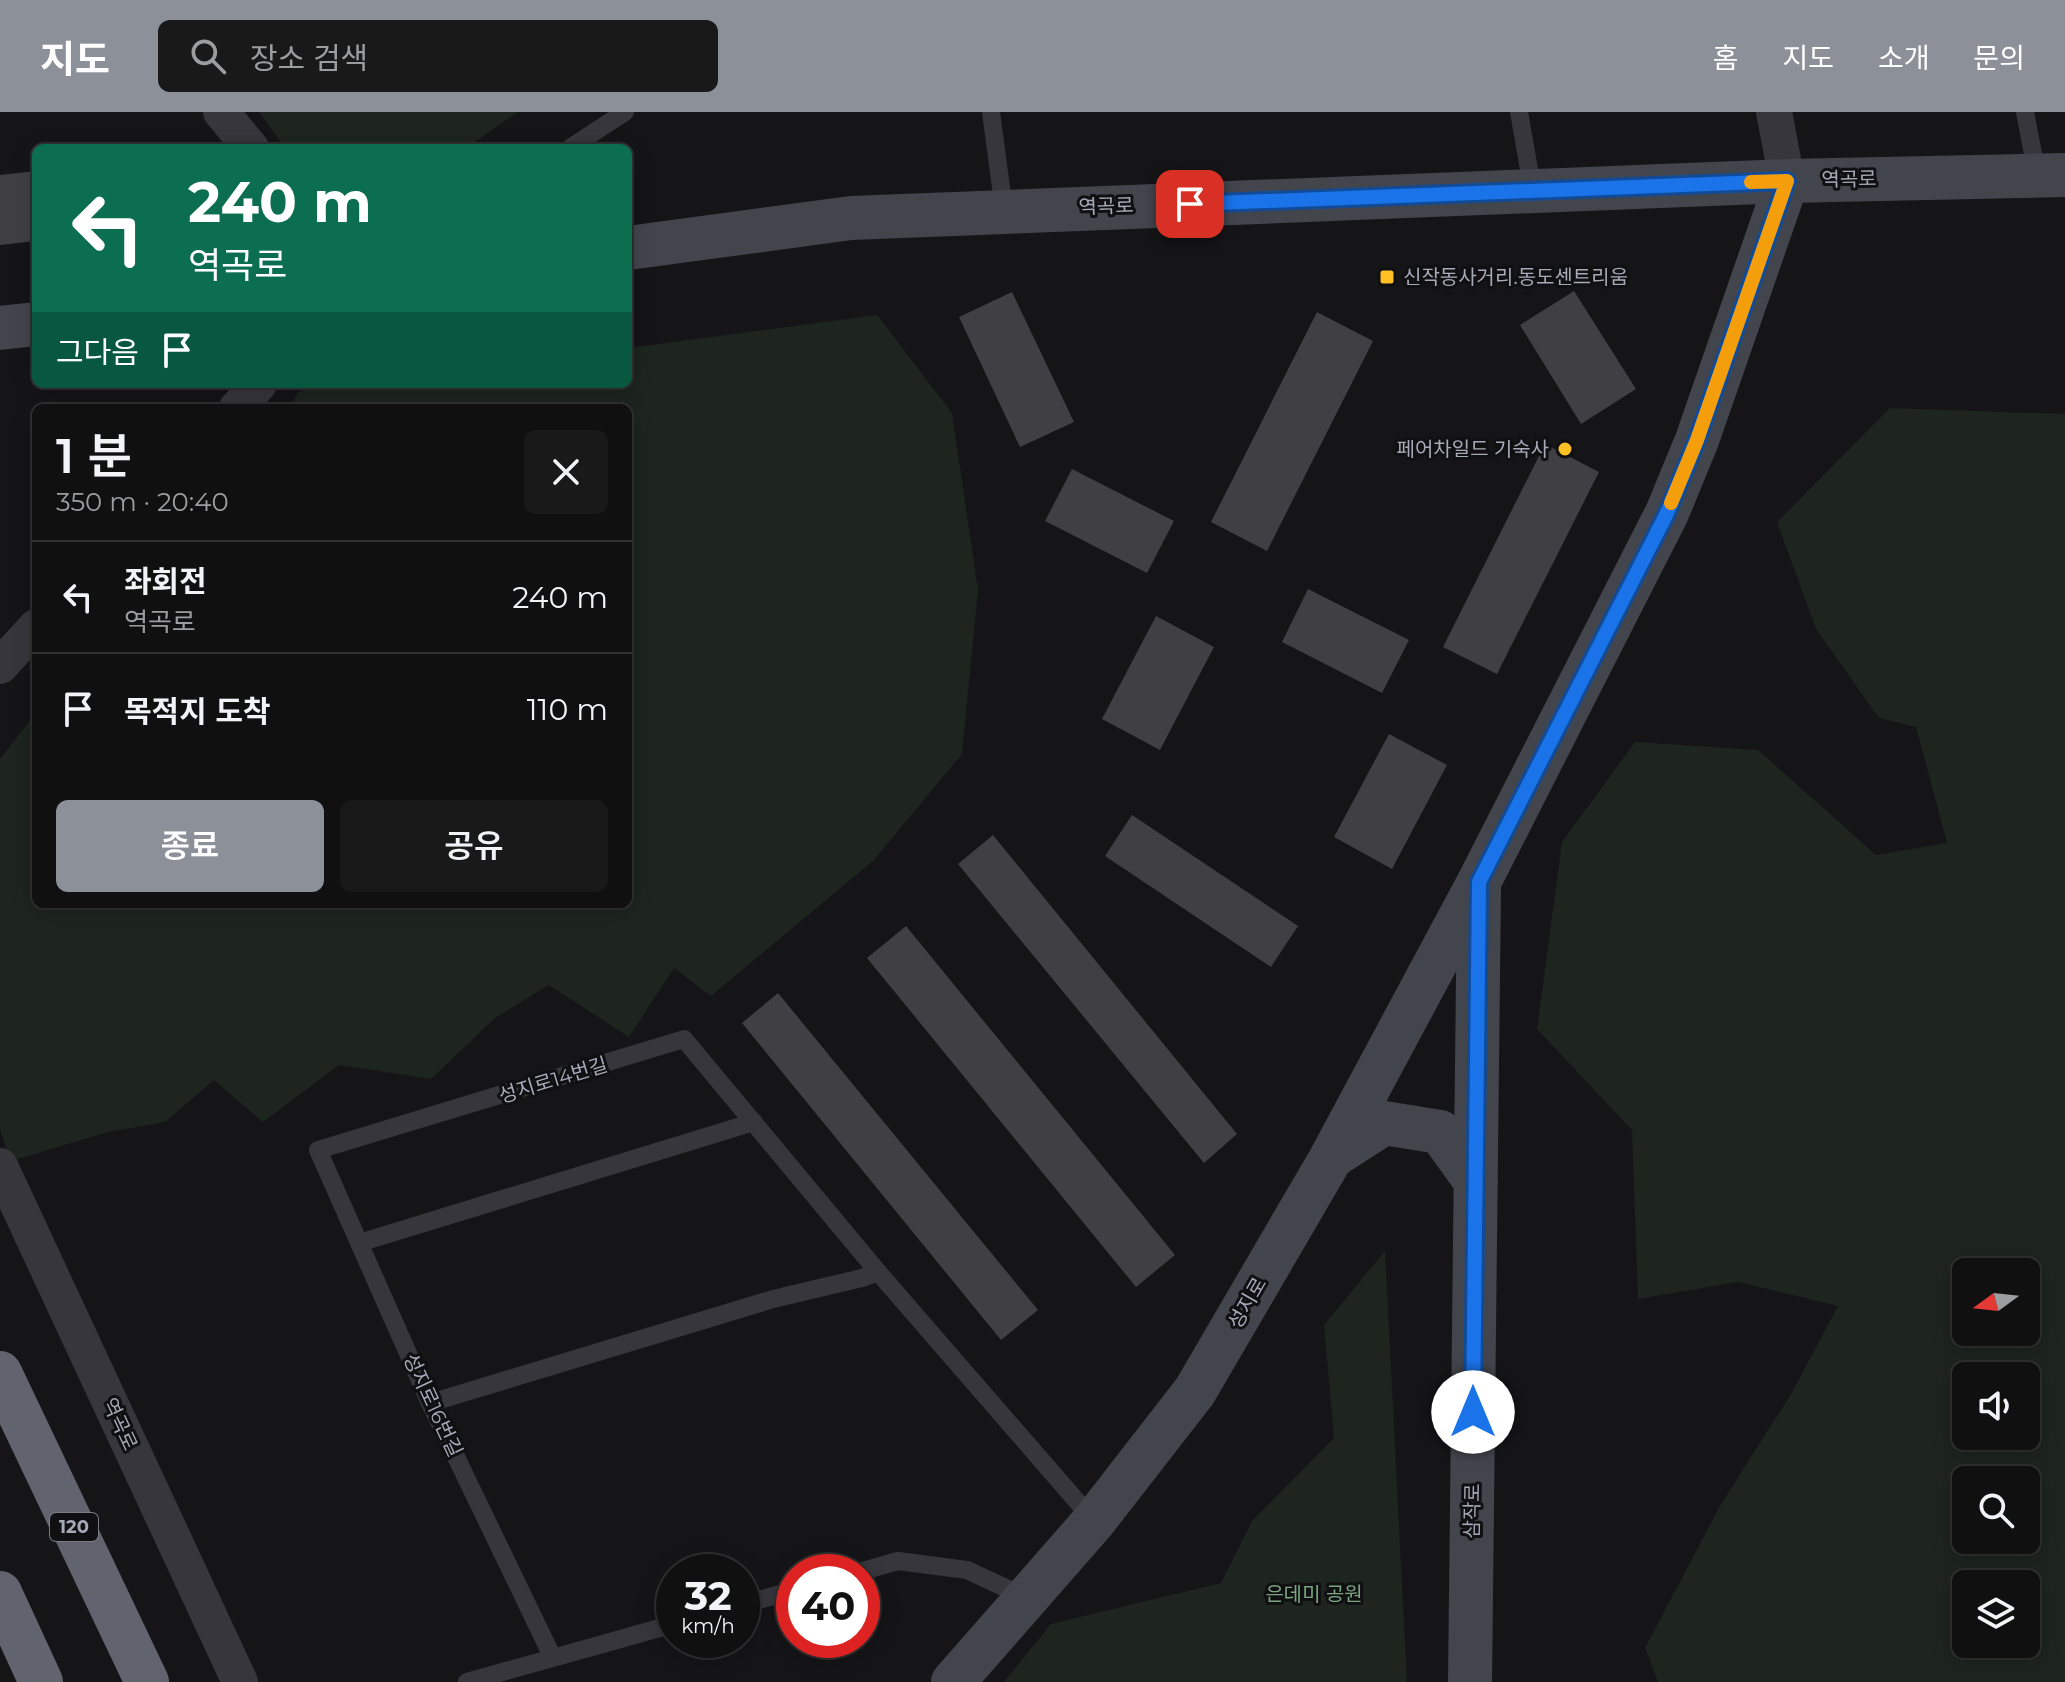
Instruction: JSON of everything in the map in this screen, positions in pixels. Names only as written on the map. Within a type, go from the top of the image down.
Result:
[{"type":"highway","name":"120","points":[[0,1373],[147,1682]]},
{"type":"highway","points":[[0,1593],[41,1682]]},
{"type":"street","points":[[221,112],[248,144]]},
{"type":"street","name":"삼작로","points":[[1470,1682],[1479,882],[1667,513],[1697,440],[1787,181],[1774,112]]},
{"type":"street","name":"역곡로","points":[[632,247],[851,218],[1004,210],[1787,181],[2051,175]]},
{"type":"street","points":[[0,328],[32,324]]},
{"type":"street","points":[[241,404],[255,388]]},
{"type":"street","points":[[0,666],[32,631]]},
{"type":"street","name":"성지로","points":[[953,1682],[1094,1521],[1195,1391],[1331,1158],[1479,882]]},
{"type":"street","points":[[1331,1158],[1384,1123],[1440,1132],[1476,1182]]},
{"type":"street","name":"역곡로","points":[[0,1166],[240,1682]]},
{"type":"lane","points":[[576,144],[625,112]]},
{"type":"lane","points":[[991,112],[1004,210]]},
{"type":"lane","points":[[1519,112],[1533,192]]},
{"type":"lane","points":[[2025,112],[2051,175]]},
{"type":"lane","name":"성지로14번길","points":[[318,1150],[684,1039],[878,1272],[1094,1521]]},
{"type":"lane","points":[[359,1243],[754,1122]]},
{"type":"lane","name":"성지로16번길","points":[[318,1150],[430,1403],[553,1658]]},
{"type":"lane","points":[[430,1403],[773,1299],[878,1272]]},
{"type":"lane","points":[[880,1566],[898,1561],[967,1570],[1027,1598]]},
{"type":"lane","points":[[467,1682],[656,1629]]},
{"type":"green space","points":[[259,112],[518,112],[472,144],[282,144]]},
{"type":"green space","points":[[877,315],[952,413],[978,590],[962,754],[873,861],[711,996],[674,968],[629,1037],[549,985],[495,1018],[431,1079],[339,1065],[263,1122],[214,1080],[165,1122],[108,1132],[11,1161],[0,1130],[0,759],[32,718],[32,908],[632,908],[632,404],[291,404],[299,391],[323,388],[632,388],[632,347]]},
{"type":"green space","points":[[1890,408],[2065,414],[2065,1682],[1658,1682],[1645,1648],[1721,1504],[1791,1394],[1838,1306],[1738,1282],[1638,1299],[1632,1130],[1537,1029],[1562,842],[1635,742],[1758,750],[1876,855],[1947,843],[1916,727],[1879,718],[1816,629],[1777,522]]},
{"type":"green space","name":"은데미 공원","points":[[1385,1251],[1407,1682],[1004,1682],[1051,1624],[1221,1583],[1252,1521],[1334,1438],[1324,1325]]},
{"type":"building","points":[[32,171],[32,241],[0,245],[0,175]]},
{"type":"building","points":[[1574,291],[1636,389],[1581,424],[1520,325]]},
{"type":"building","points":[[1012,292],[1074,422],[1020,447],[959,317]]},
{"type":"building","points":[[1317,312],[1373,341],[1267,551],[1211,522]]},
{"type":"building","points":[[1545,444],[1599,472],[1497,674],[1443,647]]},
{"type":"building","points":[[1072,469],[1174,521],[1147,573],[1045,521]]},
{"type":"building","points":[[1308,589],[1409,640],[1382,693],[1282,642]]},
{"type":"building","points":[[1156,616],[1214,647],[1160,750],[1102,719]]},
{"type":"building","points":[[1389,734],[1447,765],[1392,869],[1334,837]]},
{"type":"building","points":[[1132,815],[1298,926],[1271,967],[1105,856]]},
{"type":"building","points":[[993,835],[1237,1134],[1204,1163],[958,864]]},
{"type":"building","points":[[906,926],[1175,1255],[1136,1287],[867,958]]},
{"type":"building","points":[[778,993],[1038,1310],[1001,1340],[742,1023]]},
{"type":"slow traffic","points":[[1671,503],[1697,440],[1787,181],[1751,182]]},
{"type":"place","name":"신작동사거리.동도센트리움","points":[[1387,277]]},
{"type":"place","name":"페어차일드 기숙사","points":[[1565,449]]},
{"type":"route","points":[[1190,204],[1787,181],[1697,440],[1667,513],[1479,882],[1473,1412]]}]
